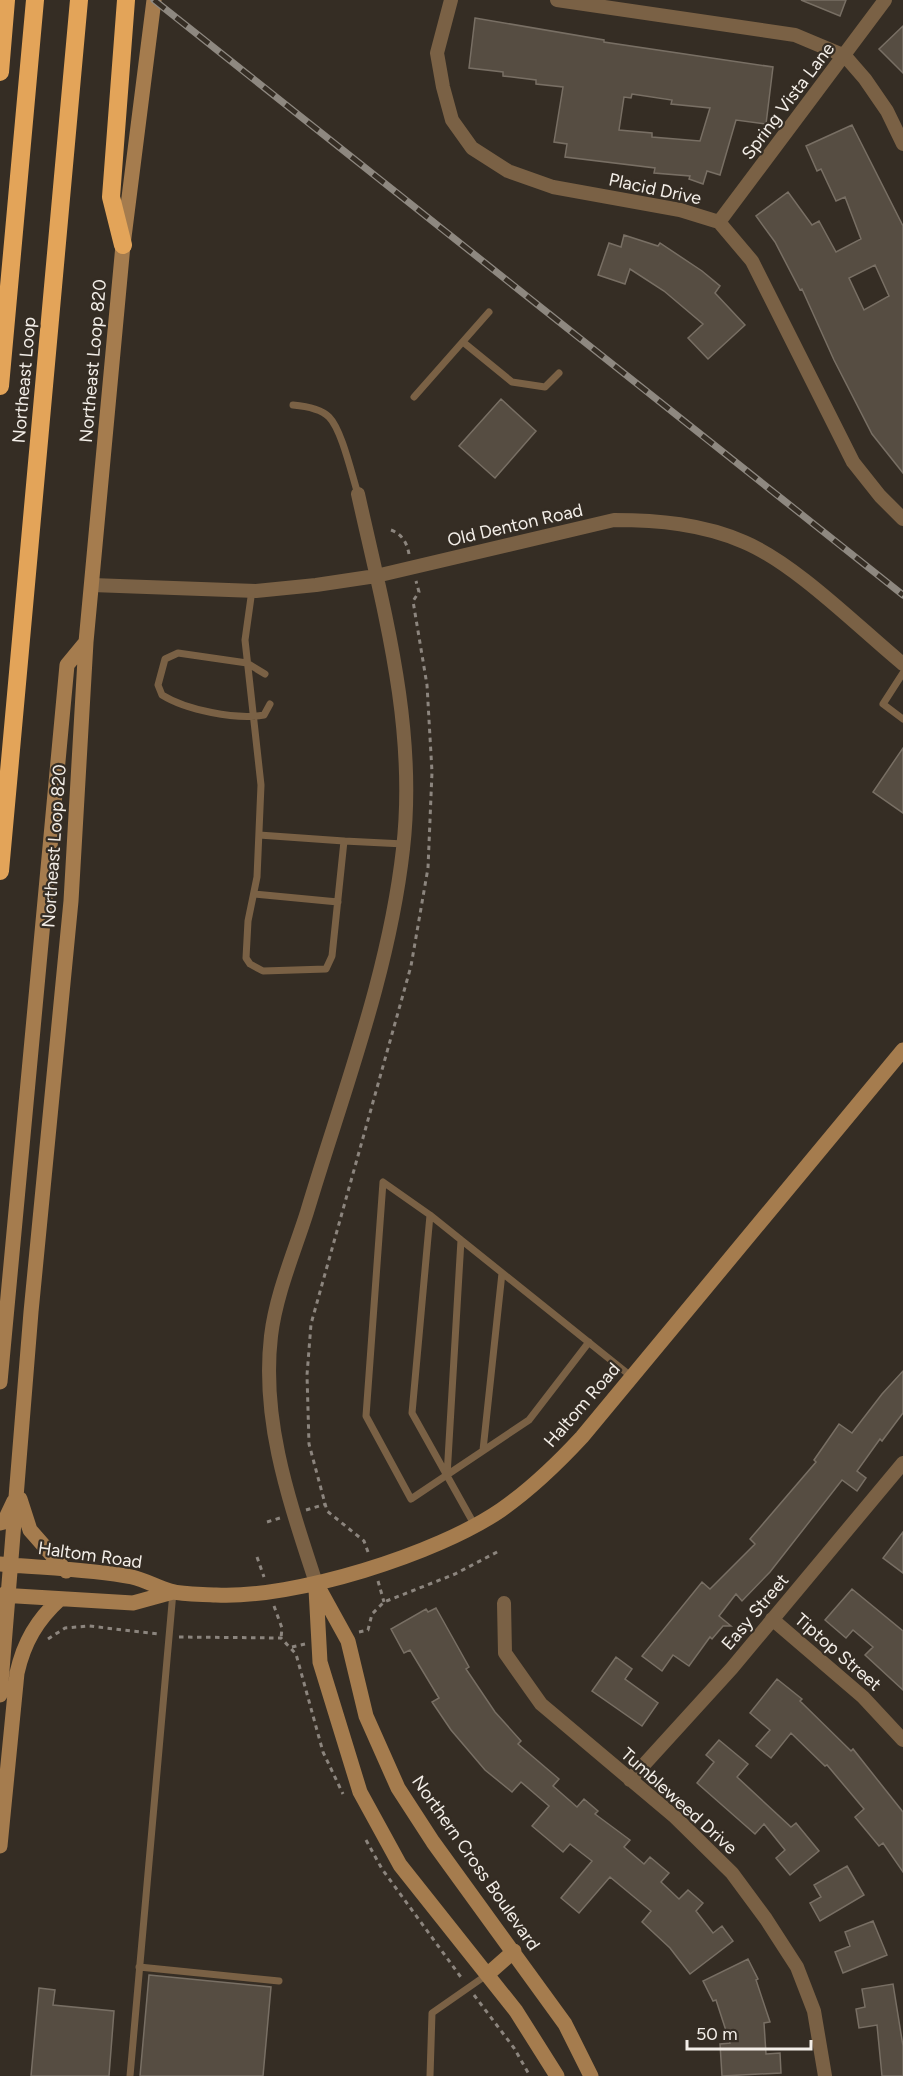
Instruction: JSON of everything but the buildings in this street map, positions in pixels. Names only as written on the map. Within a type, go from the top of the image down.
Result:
[{"type":"highway","points":[[0,72],[6,0]]},
{"type":"highway","points":[[0,386],[35,0]]},
{"type":"highway","name":"Northeast Loop","points":[[0,871],[79,0]]},
{"type":"highway","points":[[123,245],[111,197],[126,0]]},
{"type":"main road","name":"Northeast Loop 820","points":[[0,1695],[6,1565],[18,1493],[32,1301],[71,901],[86,642],[123,245],[154,0]]},
{"type":"main road","points":[[0,1382],[67,664],[86,642]]},
{"type":"main road","name":"Haltom Road","points":[[6,1565],[133,1577],[173,1592],[219,1595],[261,1593],[316,1583],[400,1558],[500,1511],[552,1470],[903,1050]]},
{"type":"main road","points":[[2,1523],[18,1493]]},
{"type":"main road","points":[[18,1493],[30,1530],[66,1571]]},
{"type":"main road","points":[[316,1583],[320,1662],[360,1792],[400,1865],[516,2011],[557,2076]]},
{"type":"main road","name":"Northern Cross Boulevard","points":[[316,1583],[348,1641],[366,1716],[398,1788],[433,1842],[565,2024],[591,2076]]},
{"type":"main road","name":"Haltom Road","points":[[4,1595],[133,1603],[173,1592]]},
{"type":"main road","points":[[0,1846],[17,1673],[22,1647],[45,1613],[60,1599]]},
{"type":"main road","points":[[488,1974],[514,1951]]},
{"type":"street","name":"Placid Drive","points":[[451,0],[437,53],[442,87],[452,120],[472,148],[508,171],[554,187],[681,210],[719,222],[752,261],[853,462],[880,496],[903,519]]},
{"type":"street","points":[[557,0],[795,35],[845,56],[865,79],[887,111],[903,144]]},
{"type":"street","name":"Spring Vista Lane","points":[[719,222],[885,0]]},
{"type":"street","points":[[316,1583],[279,1464],[270,1384],[271,1336],[281,1289],[368,1019],[389,938],[404,844],[407,776],[403,709],[358,494]]},
{"type":"street","name":"Old Denton Road","points":[[92,585],[252,590],[316,585],[376,576],[614,520],[653,520],[703,528],[745,542],[786,567],[903,664]]},
{"type":"street","name":"Easy Street","points":[[630,1780],[772,1619],[903,1463]]},
{"type":"street","name":"Tumbleweed Drive","points":[[504,1603],[505,1653],[541,1704],[675,1817],[732,1873],[766,1919],[797,1967],[814,2011],[825,2076]]},
{"type":"street","name":"Tiptop Street","points":[[772,1619],[863,1697],[903,1740]]},
{"type":"lane","points":[[414,397],[489,312]]},
{"type":"lane","points":[[463,342],[512,382],[545,387],[559,374]]},
{"type":"lane","points":[[293,405],[306,406],[329,417],[342,443],[358,494]]},
{"type":"lane","points":[[252,590],[246,640],[247,663],[261,785],[257,877],[248,921],[246,958],[250,964],[263,971],[326,969],[332,956],[344,841]]},
{"type":"lane","points":[[265,674],[247,663],[178,654],[165,659],[158,685],[162,695],[191,708],[252,717],[264,715],[270,704]]},
{"type":"lane","points":[[903,673],[883,704],[903,719]]},
{"type":"lane","points":[[259,836],[404,844]]},
{"type":"lane","points":[[254,894],[338,902]]},
{"type":"lane","points":[[590,1342],[529,1420],[411,1499],[366,1416],[383,1182],[430,1215],[590,1342],[632,1377]]},
{"type":"lane","points":[[430,1215],[412,1413],[474,1524]]},
{"type":"lane","points":[[447,1476],[461,1240]]},
{"type":"lane","points":[[483,1450],[502,1273]]},
{"type":"lane","points":[[130,2076],[173,1592]]},
{"type":"lane","points":[[138,1967],[279,1981]]},
{"type":"lane","points":[[430,2076],[432,2013],[488,1974]]},
{"type":"path","points":[[391,530],[397,532],[407,543]]},
{"type":"path","points":[[364,1541],[327,1511],[309,1443],[307,1375],[311,1324],[411,966],[428,868],[432,772],[427,685],[413,601],[419,592]]},
{"type":"path","points":[[368,1630],[372,1614],[384,1602],[455,1574],[500,1551]]},
{"type":"path","points":[[48,1639],[65,1628],[89,1626],[213,1639],[264,1636],[281,1638],[292,1647],[296,1654],[323,1752],[345,1799]]},
{"type":"path","points":[[366,1839],[382,1869],[460,1976]]},
{"type":"path","points":[[481,2003],[514,2048],[530,2076]]},
{"type":"railway","points":[[154,0],[903,595]]}]
